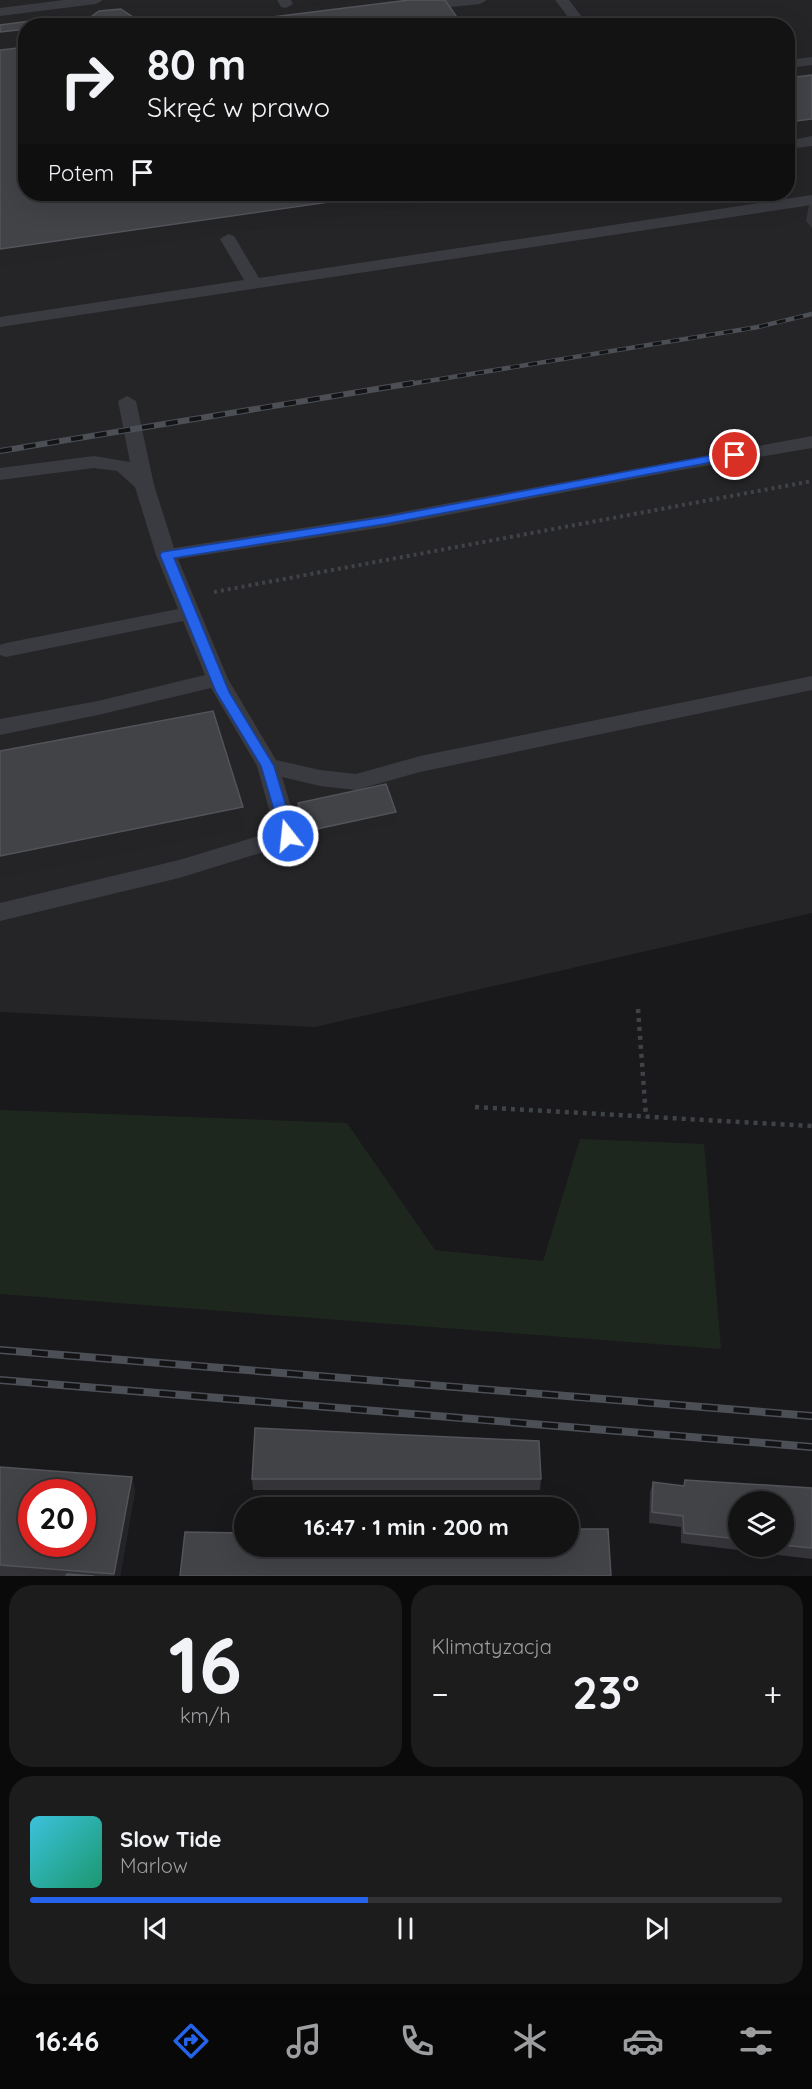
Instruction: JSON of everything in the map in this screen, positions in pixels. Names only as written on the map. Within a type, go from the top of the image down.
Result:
[{"type":"lane","points":[[0,12],[47,3],[96,0]]},
{"type":"lane","points":[[439,0],[442,4],[480,0]]},
{"type":"lane","points":[[562,0],[576,18]]},
{"type":"lane","points":[[795,63],[812,61]]},
{"type":"lane","points":[[795,144],[812,141]]},
{"type":"lane","points":[[0,303],[3,322],[812,200]]},
{"type":"lane","points":[[228,239],[254,284]]},
{"type":"lane","points":[[0,912],[179,869],[288,836],[268,766],[217,680],[166,555],[144,485],[127,401]]},
{"type":"lane","points":[[166,555],[385,520],[676,465],[812,442]]},
{"type":"lane","points":[[0,474],[94,462],[123,466],[144,485]]},
{"type":"lane","points":[[6,650],[187,605]]},
{"type":"lane","points":[[0,727],[98,708],[217,680]]},
{"type":"lane","points":[[268,766],[320,778],[356,782],[420,764],[812,683]]},
{"type":"path","points":[[187,605],[812,481]]},
{"type":"path","points":[[638,1009],[646,1117]]},
{"type":"path","points":[[475,1107],[812,1126]]},
{"type":"shaded area","points":[[0,0],[812,0],[812,913],[315,1027],[0,1012]]},
{"type":"shaded area","points":[[0,1110],[347,1123],[435,1250],[543,1261],[580,1139],[704,1144],[721,1349],[0,1294]]},
{"type":"building","points":[[409,0],[445,0],[457,18],[264,18]]},
{"type":"building","points":[[121,9],[133,17],[89,18],[99,11]]},
{"type":"building","points":[[18,23],[18,30],[0,32],[0,25]]},
{"type":"building","points":[[18,48],[18,201],[336,201],[0,249],[0,50]]},
{"type":"building","points":[[812,75],[812,119],[795,121],[795,77]]},
{"type":"building","points":[[213,711],[243,807],[0,856],[0,751]]},
{"type":"building","points":[[386,784],[396,812],[307,831],[298,803]]},
{"type":"building","points":[[255,1428],[539,1441],[541,1479],[252,1479]]},
{"type":"building","points":[[0,1467],[132,1477],[114,1574],[0,1565]]},
{"type":"building","points":[[685,1480],[812,1488],[812,1548],[794,1546],[794,1491],[728,1491],[728,1538],[684,1533],[683,1516],[652,1512],[653,1482],[684,1486]]},
{"type":"building","points":[[579,1529],[608,1529],[611,1576],[180,1576],[185,1532],[234,1533],[234,1557],[579,1557]]},
{"type":"building","points":[[67,1574],[94,1576],[66,1576]]},
{"type":"railway","points":[[404,385],[758,327],[812,314]]},
{"type":"railway","points":[[0,451],[413,383]]},
{"type":"railway","points":[[0,1350],[812,1416]]},
{"type":"railway","points":[[0,1380],[812,1447]]},
{"type":"route","points":[[288,836],[268,766],[217,680],[166,555],[385,520],[735,455]]}]
